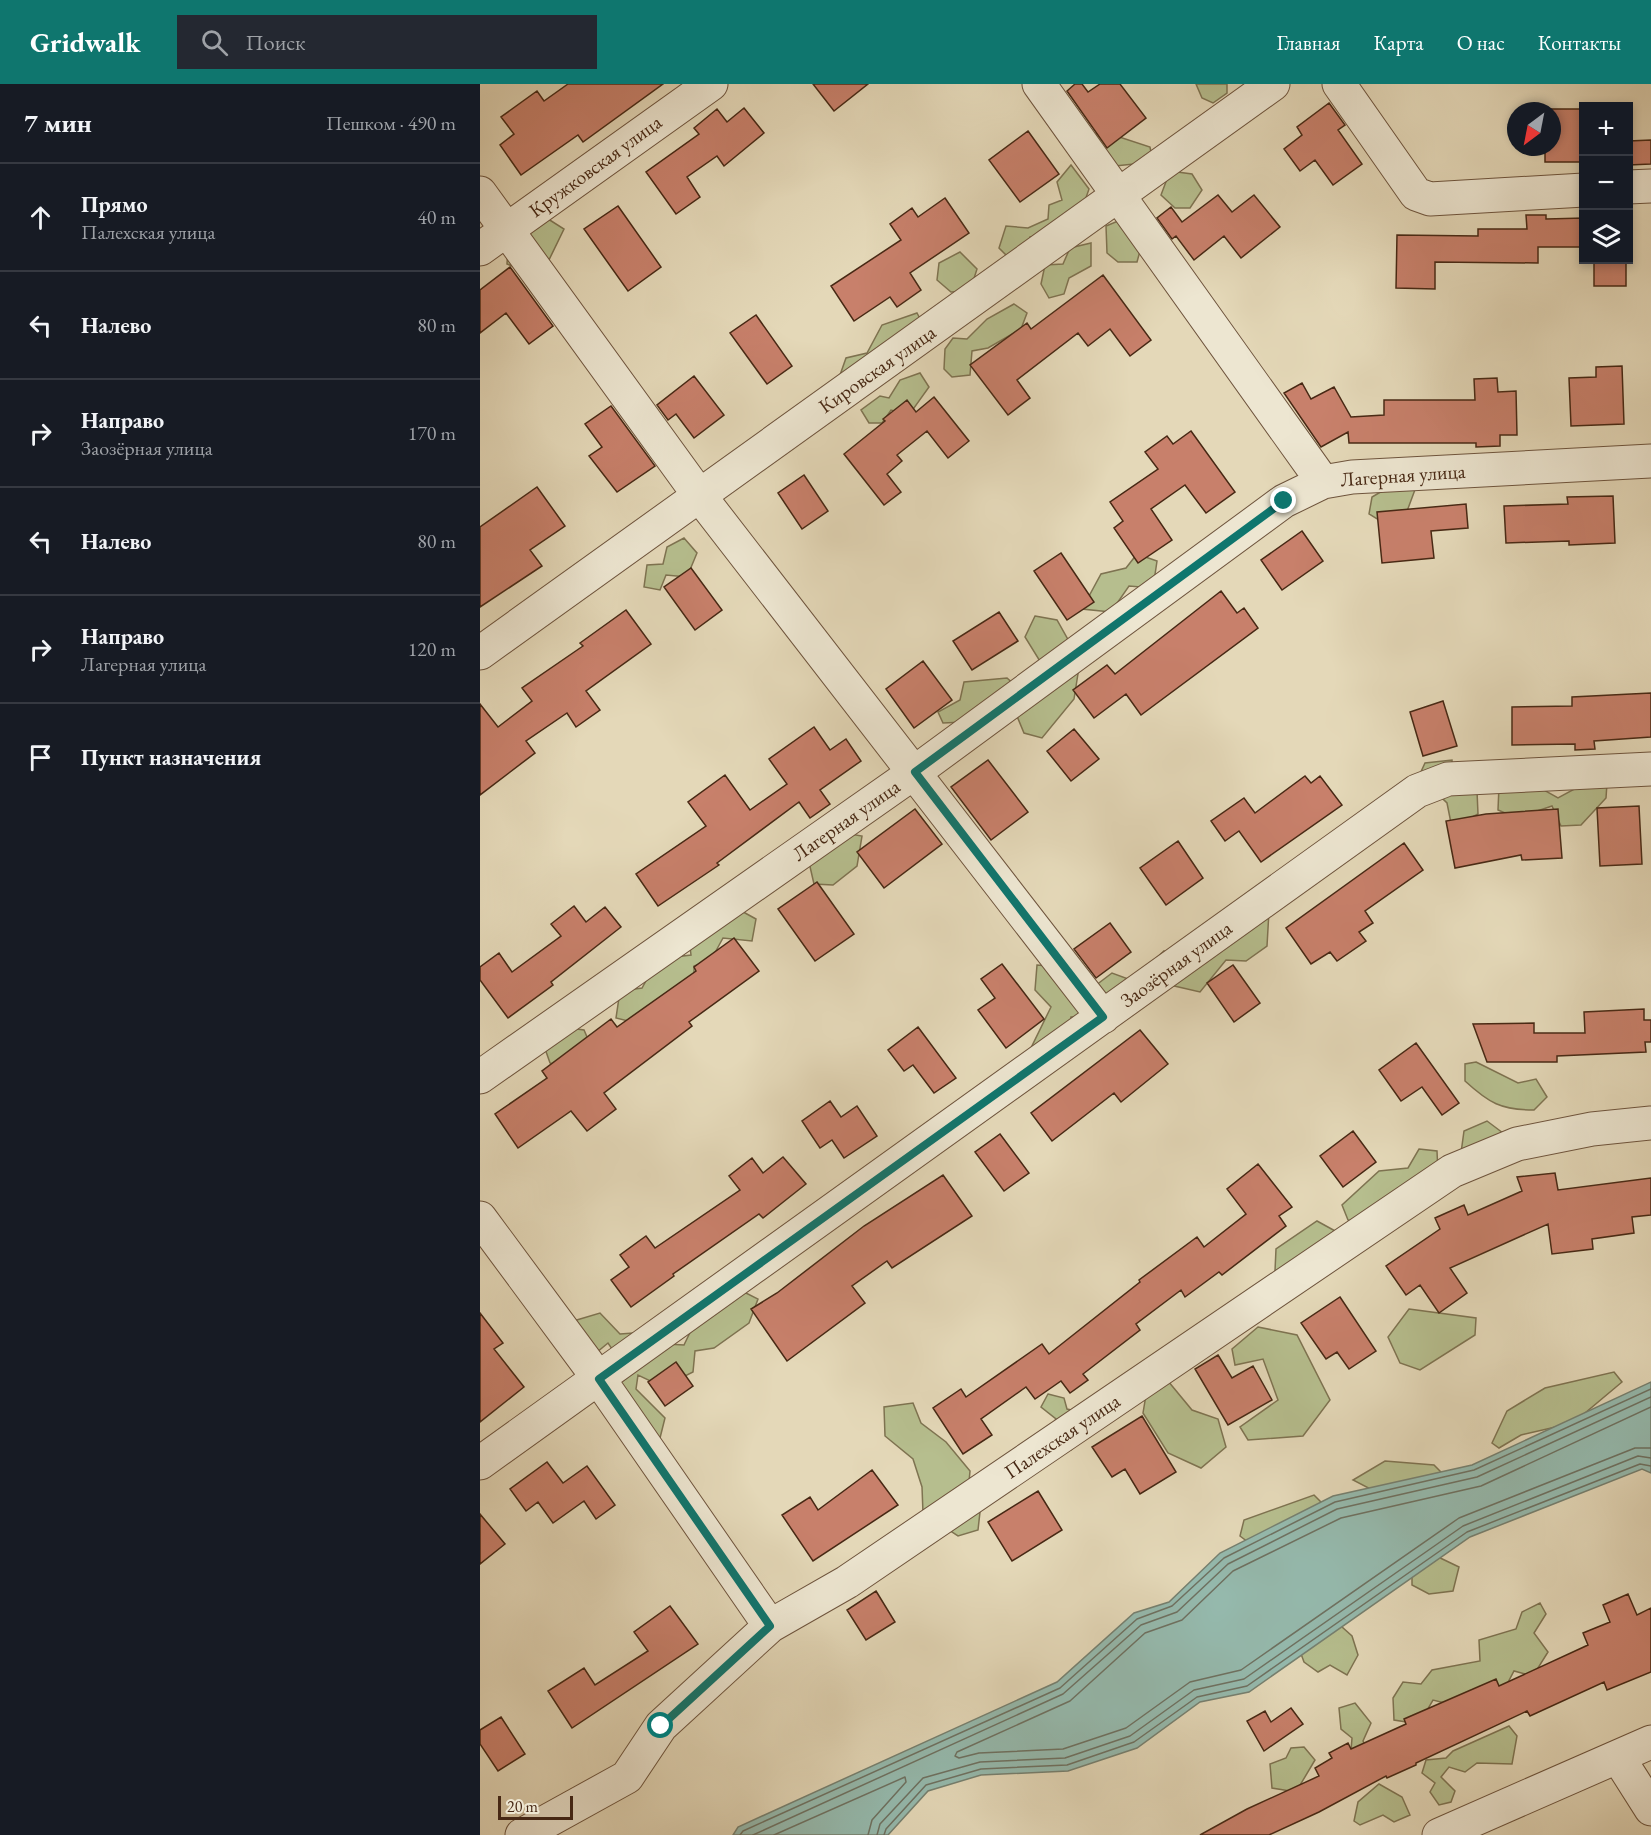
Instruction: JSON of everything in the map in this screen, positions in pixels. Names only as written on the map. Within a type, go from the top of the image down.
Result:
[{"type":"street","name":"Кружковская улица","points":[[493,240],[711,84]]},
{"type":"street","points":[[1039,84],[1323,482]]},
{"type":"street","name":"Кировская улица","points":[[480,653],[1273,84]]},
{"type":"street","points":[[1339,84],[1416,194],[1430,199],[1579,190]]},
{"type":"street","points":[[1633,187],[1651,186]]},
{"type":"street","points":[[480,193],[493,240],[699,495],[1103,1017]]},
{"type":"street","name":"Лагерная улица","points":[[480,1077],[915,772],[1284,501],[1323,482],[1352,477],[1651,461]]},
{"type":"street","name":"Заозёрная улица","points":[[480,1463],[1418,791],[1448,779],[1651,769]]},
{"type":"street","name":"Палехская улица","points":[[522,1835],[627,1777],[661,1726],[770,1626],[856,1575],[1452,1171],[1516,1144],[1592,1130],[1651,1123]]},
{"type":"street","points":[[480,1218],[599,1379],[770,1626]]},
{"type":"street","points":[[1439,1835],[1651,1742]]},
{"type":"street","points":[[1618,1757],[1651,1809]]},
{"type":"green space","points":[[1196,84],[1227,84],[1227,93],[1213,103],[1202,98]]},
{"type":"green space","points":[[1098,130],[1150,147],[1153,162],[1115,166],[1094,139]]},
{"type":"green space","points":[[1071,165],[1089,189],[1079,218],[1056,234],[1030,237],[1026,253],[1012,261],[999,248],[1006,226],[1028,228],[1048,219],[1049,205],[1062,200],[1057,182]]},
{"type":"green space","points":[[1170,171],[1192,174],[1202,190],[1190,208],[1175,208],[1161,195]]},
{"type":"green space","points":[[1130,216],[1146,229],[1137,262],[1118,262],[1107,253],[1106,226]]},
{"type":"green space","points":[[545,217],[564,229],[547,264],[525,271],[507,264],[508,247]]},
{"type":"green space","points":[[1091,243],[1091,266],[1069,278],[1064,294],[1049,298],[1041,284],[1045,265],[1063,264],[1070,248]]},
{"type":"green space","points":[[960,252],[977,269],[970,291],[951,292],[937,280],[939,263]]},
{"type":"green space","points":[[1014,304],[1027,313],[1021,329],[988,348],[972,351],[970,375],[952,377],[944,369],[945,349],[953,338],[967,339],[987,319]]},
{"type":"green space","points":[[917,313],[924,326],[840,375],[846,358],[867,353],[882,325]]},
{"type":"green space","points":[[920,373],[929,387],[909,415],[891,410],[882,423],[869,423],[861,410],[880,396],[889,398],[900,380]]},
{"type":"green space","points":[[1406,477],[1416,487],[1403,522],[1387,525],[1369,514],[1372,497]]},
{"type":"green space","points":[[684,538],[697,553],[687,577],[666,575],[660,590],[644,587],[647,565],[663,564],[667,547]]},
{"type":"green space","points":[[1137,554],[1157,561],[1153,588],[1129,586],[1111,612],[1082,609],[1101,574],[1126,568]]},
{"type":"green space","points":[[1035,616],[1057,620],[1080,661],[1074,699],[1042,738],[1024,733],[1014,709],[964,722],[943,723],[938,712],[960,700],[964,682],[1007,678],[1025,694],[1051,679],[1025,637]]},
{"type":"green space","points":[[1452,760],[1453,790],[1477,791],[1478,814],[1452,828],[1447,803],[1419,776],[1425,763]]},
{"type":"green space","points":[[1524,779],[1558,798],[1591,780],[1607,783],[1606,798],[1581,825],[1561,826],[1552,806],[1517,818],[1498,810],[1499,786]]},
{"type":"green space","points":[[833,831],[862,836],[857,866],[833,885],[814,884],[808,858]]},
{"type":"green space","points":[[736,908],[756,919],[752,941],[723,938],[711,960],[694,966],[694,982],[640,1024],[616,1018],[620,991],[642,988],[658,959],[691,955],[687,923]]},
{"type":"green space","points":[[1269,911],[1267,946],[1246,961],[1226,960],[1200,992],[1170,985],[1148,966],[1164,951],[1188,963]]},
{"type":"green space","points":[[1037,965],[1059,967],[1083,995],[1112,973],[1131,980],[1091,1017],[1071,1017],[1064,1058],[1029,1052],[1051,1007],[1035,990]]},
{"type":"green space","points":[[562,1027],[584,1030],[594,1053],[576,1073],[550,1063],[542,1040]]},
{"type":"green space","points":[[1476,1062],[1518,1083],[1536,1079],[1547,1097],[1534,1110],[1513,1109],[1496,1104],[1465,1081],[1465,1064]]},
{"type":"green space","points":[[1487,1121],[1503,1133],[1461,1153],[1464,1131]]},
{"type":"green space","points":[[1419,1149],[1437,1151],[1438,1173],[1362,1226],[1348,1220],[1342,1205],[1379,1171],[1408,1168]]},
{"type":"green space","points":[[1317,1221],[1337,1232],[1290,1278],[1275,1271],[1276,1249]]},
{"type":"green space","points":[[740,1290],[758,1299],[749,1323],[714,1348],[695,1351],[693,1372],[663,1387],[638,1375],[636,1389],[665,1418],[659,1442],[607,1394],[630,1375],[608,1343],[591,1357],[570,1322],[600,1313],[620,1334],[647,1332],[666,1344],[684,1345],[695,1322]]},
{"type":"green space","points":[[1409,1309],[1476,1318],[1475,1335],[1420,1370],[1400,1363],[1388,1337]]},
{"type":"green space","points":[[1258,1327],[1297,1335],[1330,1400],[1303,1436],[1248,1440],[1240,1427],[1278,1400],[1263,1359],[1235,1365],[1232,1349]]},
{"type":"green space","points":[[1614,1372],[1622,1382],[1573,1423],[1521,1435],[1499,1448],[1492,1443],[1507,1411],[1545,1388]]},
{"type":"green space","points":[[1168,1381],[1192,1410],[1218,1419],[1226,1447],[1201,1468],[1168,1453],[1143,1413],[1147,1389]]},
{"type":"green space","points":[[1048,1394],[1064,1398],[1067,1409],[1080,1412],[1087,1434],[1071,1450],[1055,1447],[1048,1431],[1056,1419],[1041,1407]]},
{"type":"green space","points":[[913,1403],[921,1423],[946,1442],[970,1471],[968,1493],[981,1503],[978,1530],[958,1536],[923,1513],[922,1487],[913,1459],[885,1436],[884,1407]]},
{"type":"green space","points":[[1385,1461],[1434,1465],[1444,1475],[1378,1493],[1353,1480]]},
{"type":"green space","points":[[1314,1495],[1324,1505],[1252,1545],[1240,1536],[1244,1520]]},
{"type":"green space","points":[[1434,1555],[1459,1567],[1453,1591],[1429,1594],[1412,1585],[1412,1569]]},
{"type":"green space","points":[[1540,1603],[1546,1614],[1534,1633],[1548,1652],[1533,1676],[1514,1671],[1504,1690],[1457,1706],[1433,1700],[1419,1724],[1394,1720],[1393,1698],[1403,1682],[1421,1684],[1432,1670],[1480,1661],[1479,1640],[1516,1629],[1522,1612]]},
{"type":"green space","points":[[1332,1618],[1352,1636],[1358,1655],[1347,1675],[1330,1665],[1318,1672],[1304,1662],[1296,1640]]},
{"type":"green space","points":[[1355,1703],[1371,1723],[1363,1741],[1378,1768],[1350,1763],[1352,1738],[1341,1729],[1339,1708]]},
{"type":"green space","points":[[1509,1726],[1517,1736],[1512,1764],[1477,1763],[1465,1772],[1449,1767],[1441,1777],[1455,1791],[1451,1802],[1439,1805],[1430,1792],[1435,1783],[1422,1773],[1426,1760],[1446,1758],[1453,1751]]},
{"type":"green space","points":[[1304,1747],[1315,1760],[1296,1792],[1272,1788],[1270,1764],[1286,1758],[1291,1748]]},
{"type":"green space","points":[[1379,1784],[1402,1797],[1410,1815],[1394,1822],[1383,1815],[1360,1825],[1354,1821],[1358,1802]]},
{"type":"water","points":[[1651,1382],[1651,1473],[1642,1469],[1470,1537],[1249,1692],[1200,1702],[1137,1748],[1068,1771],[981,1775],[928,1791],[888,1835],[733,1835],[738,1827],[1057,1682],[1134,1613],[1169,1602],[1220,1553],[1333,1496],[1472,1465]]},
{"type":"building","points":[[568,84],[663,84],[583,142],[578,135],[521,175],[500,145],[514,134],[501,117],[537,91],[544,101]]},
{"type":"building","points":[[813,84],[868,84],[834,111]]},
{"type":"building","points":[[1075,84],[1082,84],[1088,92],[1100,84],[1120,84],[1146,118],[1107,148],[1067,91]]},
{"type":"building","points":[[1329,103],[1345,125],[1338,130],[1362,164],[1333,185],[1315,160],[1300,171],[1284,149],[1302,135],[1297,127]]},
{"type":"building","points":[[744,108],[764,133],[724,166],[717,156],[687,177],[700,197],[676,214],[646,172],[699,134],[694,128],[717,109],[727,122]]},
{"type":"building","points":[[1561,109],[1579,109],[1579,162],[1545,162],[1545,156],[1561,156]]},
{"type":"building","points":[[1028,131],[1059,174],[1020,202],[989,160]]},
{"type":"building","points":[[1651,140],[1651,164],[1633,165],[1633,141]]},
{"type":"building","points":[[1218,195],[1232,212],[1254,195],[1280,227],[1241,258],[1224,236],[1194,260],[1176,236],[1172,239],[1157,218],[1171,207],[1182,222]]},
{"type":"building","points":[[945,198],[969,233],[910,273],[921,290],[897,307],[890,297],[854,321],[831,286],[901,240],[890,224],[912,208],[918,217]]},
{"type":"building","points":[[618,206],[661,267],[628,291],[584,229]]},
{"type":"building","points":[[1526,215],[1546,215],[1546,219],[1579,218],[1579,247],[1538,247],[1538,263],[1435,262],[1435,289],[1396,288],[1397,235],[1478,236],[1478,229],[1527,229]]},
{"type":"building","points":[[1594,264],[1626,264],[1626,286],[1594,286]]},
{"type":"building","points":[[510,267],[553,326],[529,344],[506,313],[480,333],[480,290]]},
{"type":"building","points":[[1103,275],[1151,340],[1130,356],[1110,329],[1088,346],[1078,333],[1017,380],[1030,398],[1008,415],[970,365],[1027,323],[1031,329]]},
{"type":"building","points":[[756,315],[792,366],[767,384],[730,333]]},
{"type":"building","points":[[1622,366],[1624,424],[1571,426],[1569,378],[1596,377],[1596,367]]},
{"type":"building","points":[[694,376],[724,415],[694,438],[676,414],[668,420],[657,405]]},
{"type":"building","points":[[1497,378],[1498,392],[1516,391],[1517,435],[1500,435],[1500,446],[1476,447],[1476,443],[1349,443],[1348,432],[1321,447],[1284,393],[1302,383],[1311,399],[1334,387],[1351,417],[1384,415],[1384,400],[1475,400],[1474,379]]},
{"type":"building","points":[[934,397],[969,441],[948,458],[927,431],[897,455],[902,461],[887,474],[901,492],[884,505],[844,454],[907,400],[916,412]]},
{"type":"building","points":[[611,406],[655,466],[617,492],[589,456],[602,447],[585,424]]},
{"type":"building","points":[[1191,431],[1235,492],[1206,513],[1185,485],[1151,509],[1172,540],[1138,563],[1114,528],[1123,521],[1110,502],[1158,469],[1145,452],[1167,436],[1173,444]]},
{"type":"building","points":[[804,475],[828,511],[802,529],[778,493]]},
{"type":"building","points":[[537,487],[565,526],[530,550],[542,566],[480,607],[480,527]]},
{"type":"building","points":[[1613,496],[1615,543],[1569,545],[1569,541],[1506,543],[1504,506],[1568,504],[1567,497]]},
{"type":"building","points":[[1466,504],[1468,528],[1431,531],[1434,558],[1382,563],[1377,512]]},
{"type":"building","points":[[1302,531],[1323,561],[1282,590],[1261,560]]},
{"type":"building","points":[[1061,553],[1094,602],[1067,620],[1034,571]]},
{"type":"building","points":[[691,568],[722,610],[695,630],[664,587]]},
{"type":"building","points":[[1221,591],[1237,613],[1244,608],[1258,628],[1141,715],[1126,694],[1094,718],[1073,690],[1107,665],[1115,674]]},
{"type":"building","points":[[626,610],[651,644],[586,691],[600,710],[576,727],[567,713],[526,741],[535,753],[480,795],[480,704],[498,727],[532,701],[522,688],[583,646],[580,643]]},
{"type":"building","points":[[999,612],[1018,641],[972,670],[953,641]]},
{"type":"building","points":[[923,661],[952,700],[914,728],[886,689]]},
{"type":"building","points":[[1651,693],[1651,737],[1594,741],[1595,749],[1575,750],[1575,744],[1512,745],[1512,707],[1572,706],[1572,697]]},
{"type":"building","points":[[1443,701],[1457,746],[1423,756],[1410,712]]},
{"type":"building","points":[[814,727],[830,750],[846,739],[861,761],[820,790],[830,804],[810,818],[799,802],[717,863],[719,865],[658,906],[636,874],[706,826],[688,802],[725,775],[750,810],[787,784],[769,759]]},
{"type":"building","points":[[1074,729],[1099,759],[1071,781],[1047,751]]},
{"type":"building","points":[[988,760],[1028,812],[991,840],[951,787]]},
{"type":"building","points":[[1305,776],[1311,783],[1320,776],[1342,805],[1261,862],[1239,831],[1225,841],[1211,821],[1244,798],[1255,813]]},
{"type":"building","points":[[1639,806],[1642,864],[1600,866],[1597,808]]},
{"type":"building","points":[[915,809],[942,844],[884,888],[857,852]]},
{"type":"building","points":[[1558,809],[1562,858],[1522,860],[1521,855],[1455,868],[1446,821],[1486,814]]},
{"type":"building","points":[[1178,841],[1203,878],[1166,905],[1140,868]]},
{"type":"building","points":[[1404,843],[1423,870],[1365,911],[1373,923],[1359,932],[1366,941],[1337,961],[1330,952],[1311,964],[1286,928]]},
{"type":"building","points":[[817,882],[854,934],[815,961],[778,909]]},
{"type":"building","points":[[574,906],[586,922],[605,907],[621,927],[551,982],[553,985],[508,1018],[480,980],[480,967],[499,953],[512,972],[561,936],[551,924]]},
{"type":"building","points":[[1110,923],[1131,952],[1096,978],[1074,949]]},
{"type":"building","points":[[734,938],[759,971],[689,1022],[692,1026],[604,1093],[616,1109],[587,1131],[571,1111],[518,1148],[495,1114],[547,1078],[542,1071],[611,1019],[617,1027],[696,971],[694,967]]},
{"type":"building","points":[[1002,964],[1044,1019],[1006,1048],[978,1010],[995,998],[981,979]]},
{"type":"building","points":[[1233,965],[1260,1003],[1234,1022],[1207,983]]},
{"type":"building","points":[[1644,1009],[1644,1020],[1651,1020],[1651,1042],[1645,1042],[1646,1052],[1557,1056],[1557,1062],[1487,1062],[1473,1024],[1534,1023],[1534,1033],[1585,1033],[1584,1012]]},
{"type":"building","points":[[918,1027],[956,1078],[934,1093],[913,1065],[904,1071],[888,1050]]},
{"type":"building","points":[[1140,1030],[1168,1064],[1121,1102],[1114,1093],[1052,1141],[1031,1113]]},
{"type":"building","points":[[1416,1043],[1459,1103],[1442,1115],[1422,1087],[1401,1101],[1379,1070]]},
{"type":"building","points":[[830,1101],[841,1117],[857,1106],[877,1136],[844,1158],[832,1140],[820,1148],[802,1121]]},
{"type":"building","points":[[1353,1131],[1376,1162],[1343,1187],[1320,1156]]},
{"type":"building","points":[[1000,1134],[1029,1173],[1004,1191],[975,1152]]},
{"type":"building","points":[[783,1157],[806,1184],[763,1218],[759,1214],[673,1274],[674,1276],[631,1307],[611,1280],[629,1267],[620,1255],[646,1236],[655,1248],[740,1190],[729,1176],[752,1158],[763,1173]]},
{"type":"building","points":[[1258,1164],[1292,1207],[1279,1216],[1286,1226],[1222,1275],[1219,1272],[1185,1297],[1181,1290],[1136,1324],[1140,1330],[1083,1374],[1088,1380],[1070,1393],[1061,1381],[1035,1399],[1026,1387],[981,1419],[992,1435],[963,1454],[933,1408],[961,1389],[966,1397],[1042,1344],[1049,1354],[1140,1282],[1139,1280],[1197,1237],[1204,1247],[1246,1214],[1227,1189]]},
{"type":"building","points":[[1555,1173],[1558,1190],[1651,1178],[1651,1215],[1632,1217],[1634,1233],[1592,1239],[1593,1249],[1552,1254],[1548,1224],[1450,1268],[1467,1293],[1439,1313],[1420,1285],[1406,1295],[1386,1266],[1440,1229],[1435,1218],[1464,1205],[1468,1215],[1522,1191],[1517,1177]]},
{"type":"building","points":[[943,1175],[972,1216],[892,1268],[887,1261],[852,1286],[865,1303],[787,1361],[751,1309],[777,1293],[864,1226]]},
{"type":"building","points":[[1340,1297],[1376,1351],[1349,1369],[1337,1352],[1326,1359],[1301,1323]]},
{"type":"building","points":[[480,1313],[503,1343],[494,1349],[524,1387],[480,1422]]},
{"type":"building","points":[[1218,1355],[1232,1378],[1253,1366],[1272,1400],[1228,1425],[1195,1369]]},
{"type":"building","points":[[676,1362],[693,1386],[665,1406],[648,1382]]},
{"type":"building","points":[[1142,1416],[1176,1472],[1140,1494],[1125,1469],[1112,1477],[1092,1447]]},
{"type":"building","points":[[547,1462],[563,1483],[587,1466],[615,1505],[596,1519],[584,1501],[553,1523],[538,1502],[526,1511],[510,1489]]},
{"type":"building","points":[[872,1470],[898,1505],[813,1561],[782,1515],[810,1497],[818,1510]]},
{"type":"building","points":[[1038,1491],[1062,1530],[1012,1561],[988,1522]]},
{"type":"building","points":[[480,1514],[505,1544],[480,1564]]},
{"type":"building","points":[[876,1591],[895,1622],[866,1640],[847,1610]]},
{"type":"building","points":[[1628,1594],[1637,1615],[1651,1608],[1651,1672],[1607,1690],[1604,1682],[1530,1716],[1527,1711],[1416,1765],[1387,1778],[1386,1776],[1319,1812],[1269,1835],[1200,1835],[1247,1809],[1319,1776],[1315,1768],[1332,1758],[1329,1753],[1348,1743],[1351,1749],[1406,1724],[1404,1719],[1496,1679],[1499,1686],[1588,1645],[1583,1633],[1610,1622],[1603,1605]]},
{"type":"building","points":[[670,1606],[698,1644],[572,1728],[548,1691],[584,1668],[595,1685],[648,1651],[634,1632]]},
{"type":"building","points":[[1291,1708],[1303,1724],[1264,1751],[1247,1721],[1265,1711],[1271,1722]]},
{"type":"building","points":[[501,1717],[525,1754],[498,1771],[480,1744],[480,1730]]},
{"type":"route","points":[[661,1726],[770,1626],[599,1379],[1103,1017],[915,772],[1284,501]]}]
